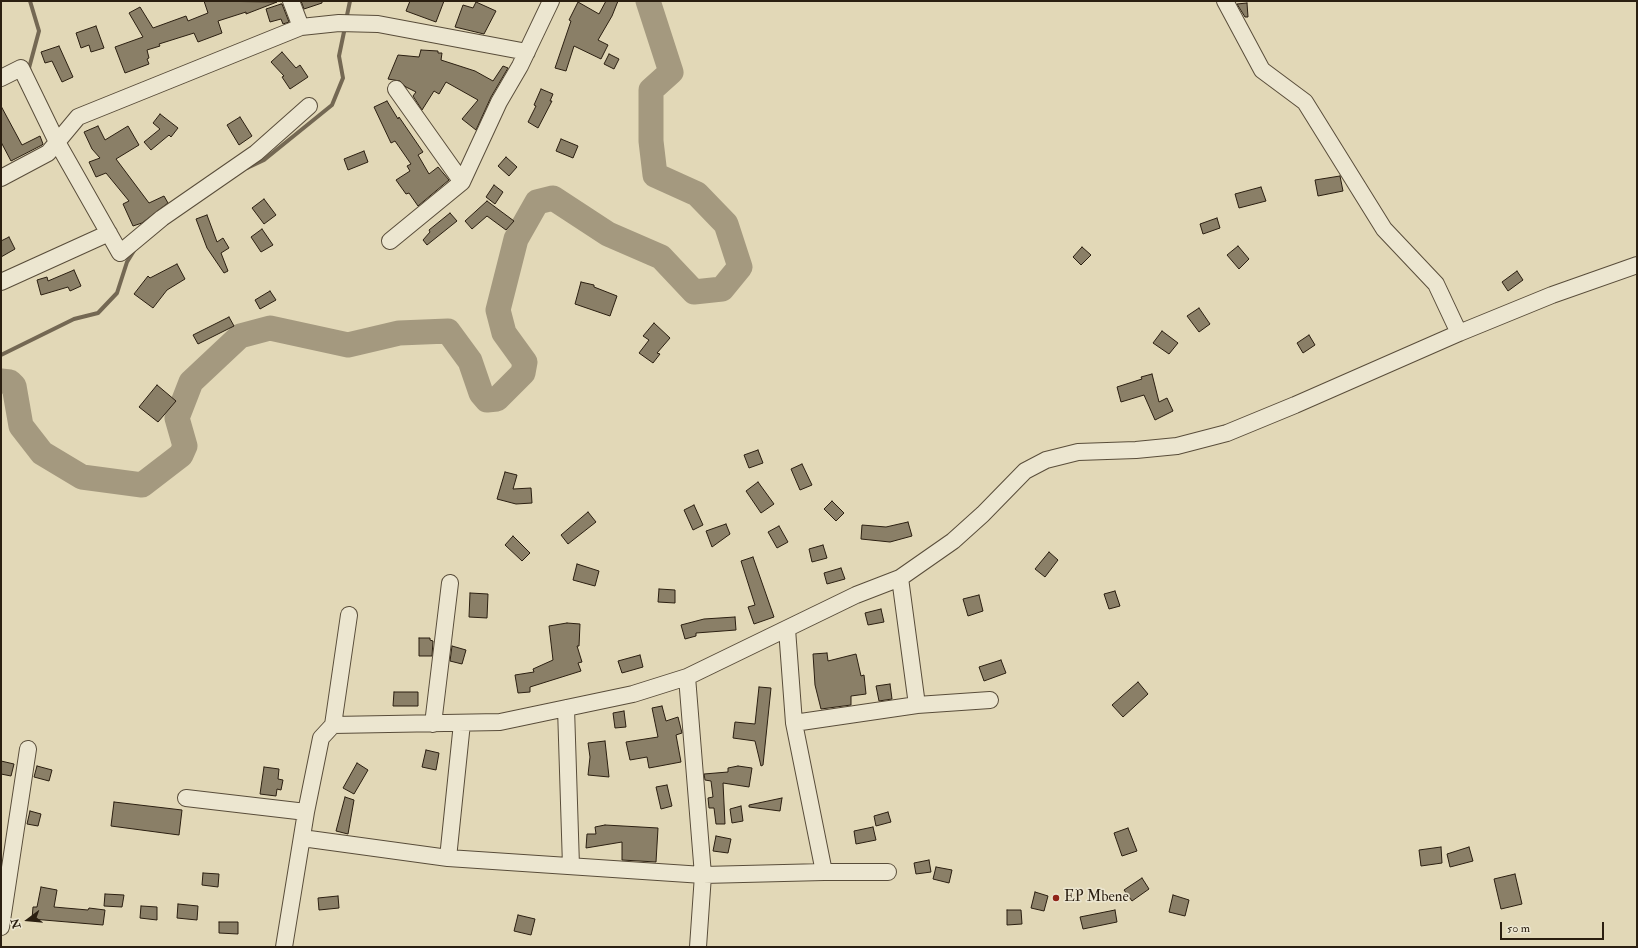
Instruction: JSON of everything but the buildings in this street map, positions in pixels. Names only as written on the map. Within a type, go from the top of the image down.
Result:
[{"type":"street","points":[[291,1],[301,27]]},
{"type":"street","points":[[390,241],[462,182],[499,102],[527,52],[551,1]]},
{"type":"street","points":[[1225,1],[1262,70],[1305,102],[1384,229],[1436,284],[1459,333]]},
{"type":"street","points":[[1,178],[48,153],[78,117],[301,27],[344,23],[378,24],[527,52]]},
{"type":"street","points":[[1,78],[21,68],[57,142],[120,254],[162,218],[256,153],[309,106]]},
{"type":"street","points":[[396,89],[462,182]]},
{"type":"street","points":[[1,282],[109,233]]},
{"type":"street","points":[[333,725],[500,722],[633,694],[687,677],[856,595],[900,578],[953,541],[983,514],[1025,471],[1046,460],[1078,452],[1136,450],[1177,446],[1227,433],[1296,405],[1459,333],[1552,295],[1637,265]]},
{"type":"street","points":[[900,578],[917,705]]},
{"type":"street","points":[[433,724],[450,583]]},
{"type":"street","points":[[284,947],[306,812],[321,738],[333,725],[349,615]]},
{"type":"street","points":[[787,629],[794,723],[824,872]]},
{"type":"street","points":[[687,677],[703,875],[698,947]]},
{"type":"street","points":[[794,723],[917,705],[990,700]]},
{"type":"street","points":[[566,708],[572,866]]},
{"type":"street","points":[[448,858],[462,723]]},
{"type":"street","points":[[1,927],[28,749]]},
{"type":"street","points":[[186,798],[306,812]]},
{"type":"street","points":[[302,838],[448,858],[703,875],[888,872]]},
{"type":"waterway","points":[[30,1],[39,31],[29,68],[30,72]]},
{"type":"waterway","points":[[346,20],[350,1]]},
{"type":"waterway","points":[[1,381],[10,382],[14,386],[21,426],[42,453],[82,477],[142,485],[181,455],[185,446],[177,418],[191,382],[240,336],[270,328],[348,345],[399,333],[448,331],[470,361],[481,393],[487,400],[497,399],[523,373],[525,362],[504,333],[498,310],[516,239],[537,202],[553,198],[608,234],[661,257],[694,292],[722,289],[740,267],[726,224],[697,194],[655,175],[651,141],[651,90],[671,72],[648,1]]},
{"type":"waterway","points":[[247,168],[264,160],[332,105],[343,78],[339,56],[345,27]]},
{"type":"waterway","points":[[1,355],[74,319],[98,313],[117,293],[127,262],[135,249]]},
{"type":"place","name":"EP Mbene","points":[[1056,898]]}]
